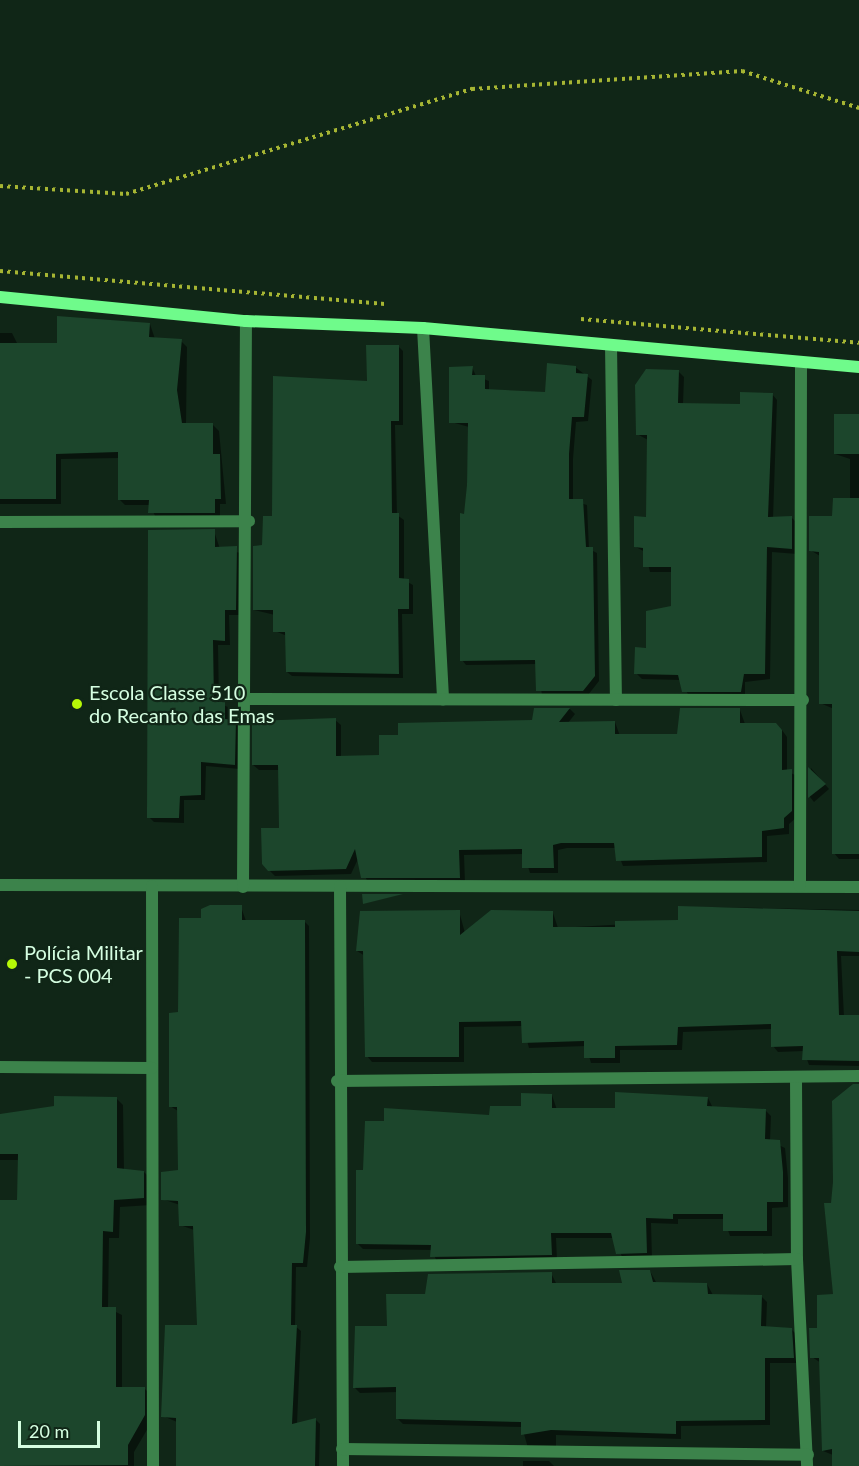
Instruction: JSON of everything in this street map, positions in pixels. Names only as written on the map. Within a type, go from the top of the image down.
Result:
[{"type":"street","points":[[0,297],[246,321],[423,328],[859,367]]},
{"type":"street","points":[[243,887],[249,521],[246,321]]},
{"type":"street","points":[[423,328],[442,699]]},
{"type":"street","points":[[611,345],[615,700]]},
{"type":"street","points":[[801,362],[803,700],[801,886]]},
{"type":"street","points":[[0,522],[249,521]]},
{"type":"street","points":[[247,699],[803,700]]},
{"type":"street","points":[[0,885],[859,887]]},
{"type":"street","points":[[152,886],[153,1466]]},
{"type":"street","points":[[340,886],[337,1081],[343,1466]]},
{"type":"street","points":[[0,1067],[152,1068]]},
{"type":"street","points":[[337,1081],[859,1076]]},
{"type":"street","points":[[342,1449],[808,1461],[797,1259],[796,1077]]},
{"type":"street","points":[[340,1267],[797,1259]]},
{"type":"path","points":[[0,186],[126,194],[472,89],[742,71],[859,108]]},
{"type":"building","points":[[57,316],[150,323],[149,337],[182,339],[177,390],[182,423],[213,423],[213,454],[220,454],[221,499],[215,499],[215,513],[148,513],[149,500],[118,500],[118,452],[56,454],[56,499],[0,499],[0,343],[57,343]]},
{"type":"building","points":[[366,345],[399,345],[399,421],[391,421],[392,513],[399,513],[399,578],[409,579],[409,609],[398,609],[399,674],[286,672],[285,632],[273,632],[273,610],[253,610],[253,546],[262,545],[263,516],[272,516],[273,376],[367,381]]},
{"type":"building","points":[[547,363],[576,366],[576,373],[588,374],[584,417],[572,417],[569,454],[569,499],[583,499],[586,547],[593,547],[595,676],[583,691],[536,691],[535,660],[460,661],[460,513],[464,514],[467,485],[468,423],[449,423],[449,367],[473,366],[472,375],[485,375],[485,389],[545,392]]},
{"type":"building","points":[[646,369],[679,370],[678,403],[740,404],[740,392],[773,393],[768,517],[792,516],[792,549],[767,547],[765,674],[744,674],[741,692],[682,692],[678,675],[634,674],[635,647],[646,648],[646,611],[671,606],[671,567],[643,567],[643,548],[634,547],[634,516],[646,517],[647,435],[636,435],[635,385]]},
{"type":"building","points":[[834,414],[859,414],[859,454],[834,454]]},
{"type":"building","points":[[833,498],[859,498],[859,854],[832,854],[832,704],[819,704],[819,552],[809,551],[809,516],[832,516]]},
{"type":"building","points":[[215,529],[215,547],[237,546],[236,610],[225,610],[225,641],[213,640],[214,702],[225,702],[225,719],[236,720],[235,765],[201,762],[201,795],[180,796],[179,818],[147,818],[148,530]]},
{"type":"building","points":[[534,708],[570,708],[559,722],[615,721],[615,734],[677,734],[680,708],[740,708],[740,723],[776,723],[782,730],[782,770],[792,769],[792,811],[784,818],[784,828],[762,831],[762,857],[616,861],[614,843],[561,843],[553,845],[554,868],[522,868],[522,849],[459,850],[460,878],[361,878],[355,849],[346,869],[268,871],[262,864],[261,828],[279,828],[278,765],[252,765],[252,721],[336,718],[336,756],[379,755],[379,735],[398,735],[398,723],[532,720]]},
{"type":"building","points":[[808,767],[826,784],[808,798]]},
{"type":"building","points":[[362,894],[403,894],[363,904]]},
{"type":"building","points":[[210,905],[242,905],[242,920],[305,920],[306,1232],[303,1263],[292,1263],[291,1325],[297,1325],[292,1424],[316,1418],[315,1466],[176,1466],[176,1418],[161,1417],[165,1325],[197,1325],[193,1226],[179,1226],[178,1201],[161,1200],[161,1172],[178,1170],[177,1107],[169,1107],[169,1013],[178,1012],[179,918],[201,918],[201,909]]},
{"type":"building","points":[[678,906],[859,911],[859,952],[837,951],[839,1015],[859,1015],[859,1061],[802,1060],[803,1046],[771,1047],[771,1024],[678,1027],[677,1045],[615,1046],[615,1058],[584,1058],[584,1041],[522,1043],[521,1021],[459,1022],[459,1057],[365,1057],[363,951],[356,951],[360,911],[460,910],[460,935],[491,910],[553,911],[553,927],[615,927],[615,921],[678,920]]},
{"type":"building","points":[[853,1084],[859,1084],[859,1466],[832,1466],[832,1449],[822,1451],[819,1358],[810,1358],[809,1328],[817,1328],[817,1295],[833,1294],[824,1203],[831,1203],[833,1182],[832,1101]]},
{"type":"building","points":[[615,1092],[708,1097],[707,1106],[766,1109],[765,1139],[780,1140],[783,1172],[783,1202],[767,1202],[767,1231],[723,1231],[723,1214],[673,1214],[673,1219],[646,1218],[647,1253],[616,1254],[611,1233],[551,1233],[552,1255],[430,1257],[431,1245],[356,1244],[356,1170],[363,1170],[365,1121],[384,1121],[384,1108],[489,1115],[490,1106],[521,1106],[521,1093],[552,1094],[552,1108],[615,1108]]},
{"type":"building","points":[[54,1096],[117,1097],[117,1168],[144,1171],[144,1198],[114,1200],[113,1232],[103,1231],[102,1307],[116,1307],[116,1387],[145,1387],[145,1415],[128,1445],[128,1465],[0,1466],[0,1200],[17,1200],[18,1154],[0,1154],[0,1114],[54,1106]]},
{"type":"building","points":[[619,1270],[650,1270],[653,1282],[707,1283],[708,1294],[762,1295],[761,1326],[792,1328],[794,1358],[765,1358],[765,1420],[676,1421],[676,1434],[551,1430],[521,1435],[521,1422],[396,1419],[396,1387],[353,1388],[355,1326],[387,1326],[386,1294],[425,1294],[428,1274],[552,1272],[552,1283],[622,1283]]},
{"type":"place","name":"Escola Classe 510 do Recanto das Emas","points":[[77,704]]},
{"type":"place","name":"Polícia Militar - PCS 004","points":[[12,964]]}]
